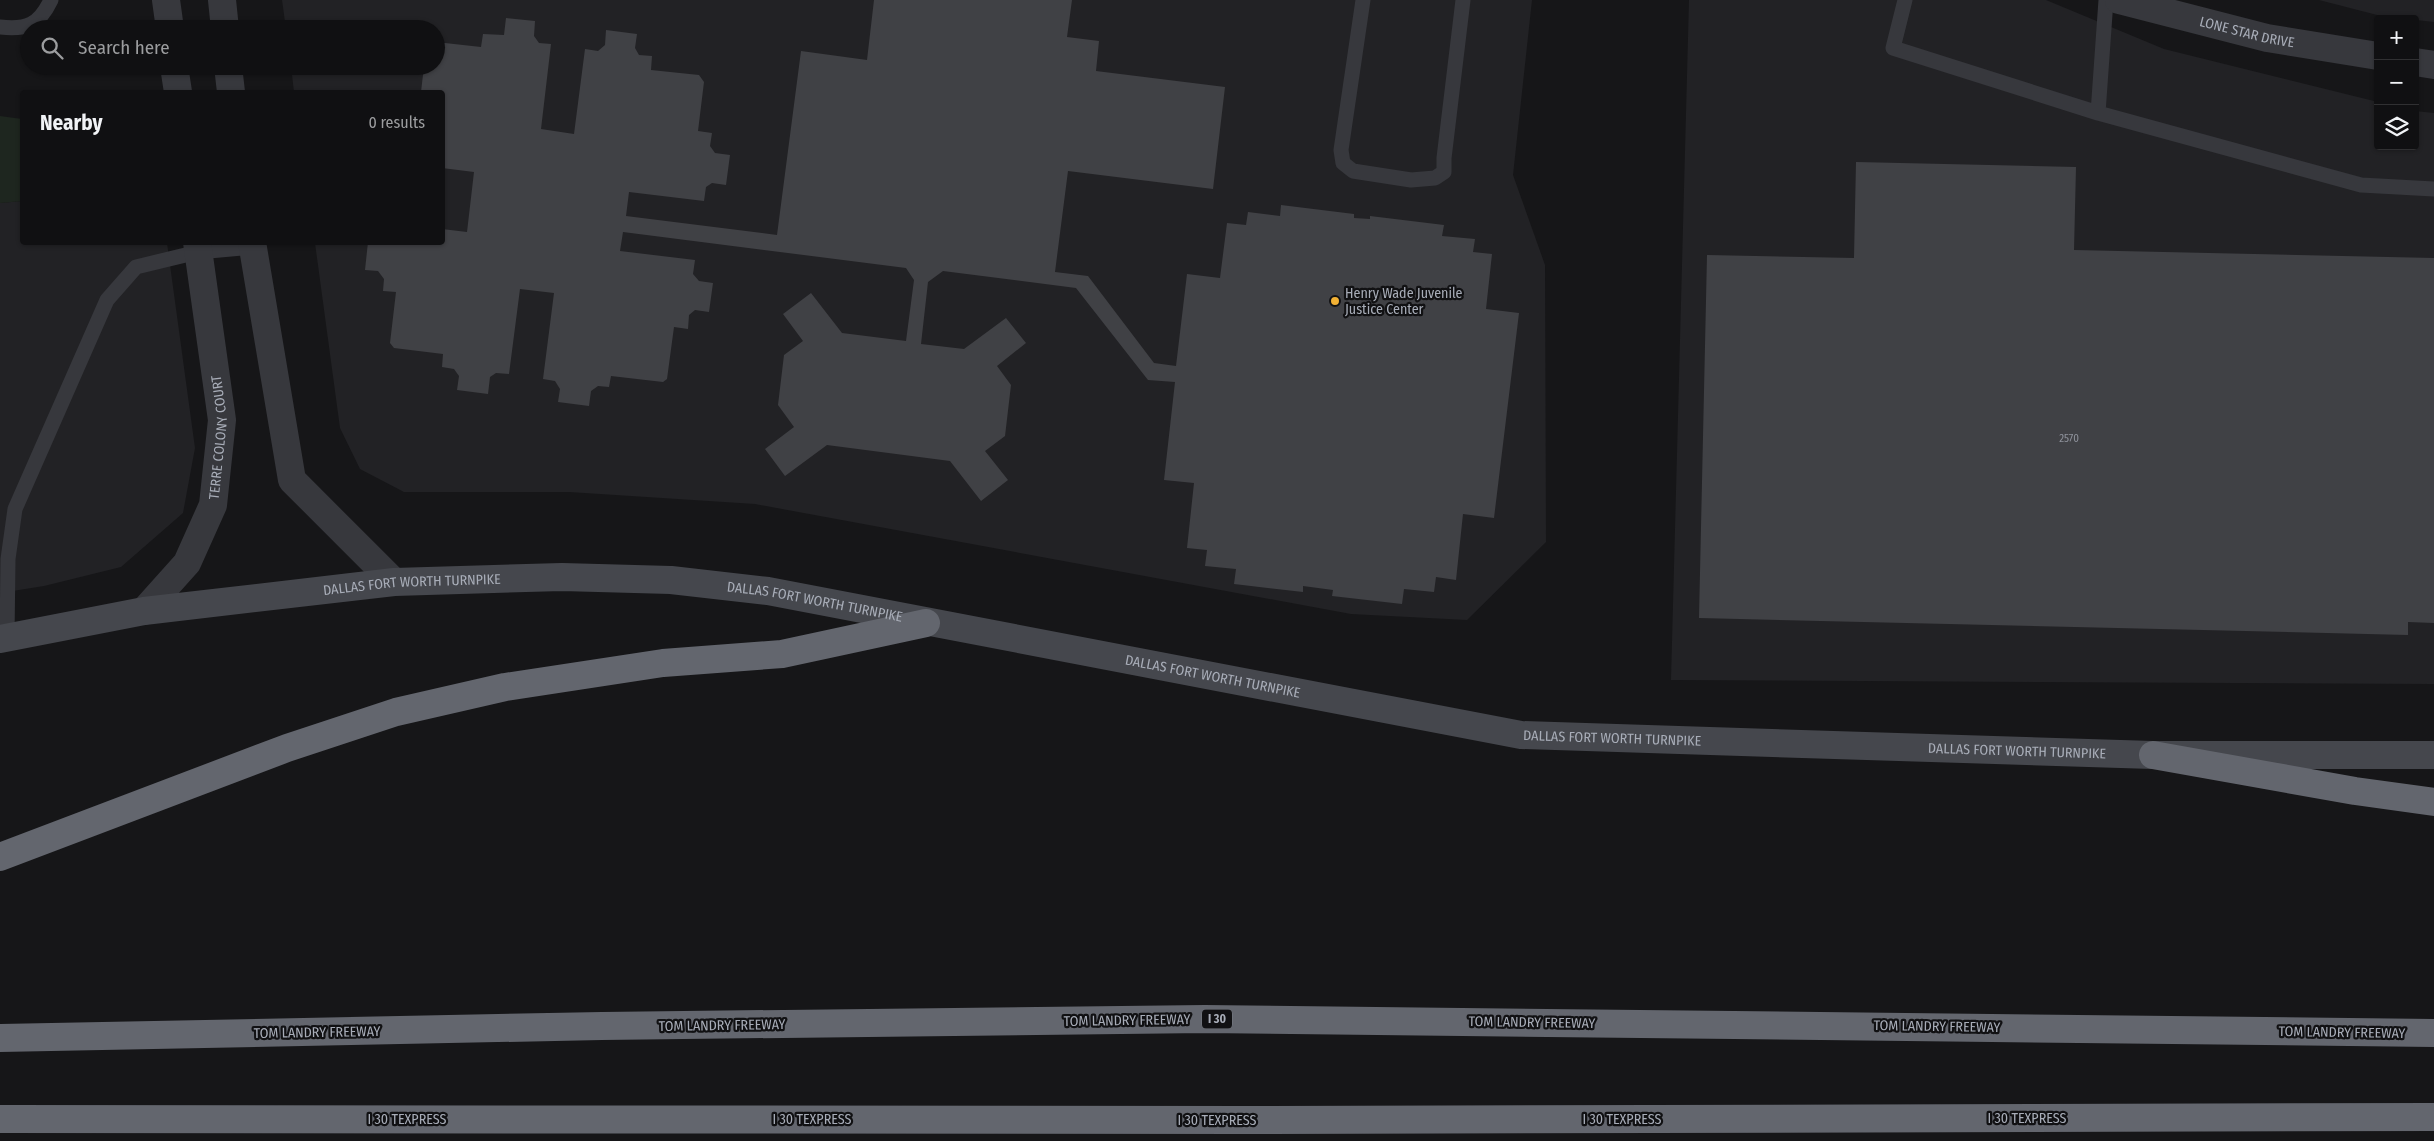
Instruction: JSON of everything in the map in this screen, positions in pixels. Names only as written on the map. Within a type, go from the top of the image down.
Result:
[{"type":"highway","points":[[0,857],[287,748],[396,712],[505,687],[663,663],[782,654],[926,623]]},
{"type":"highway","points":[[2153,755],[2354,791],[2434,802]]},
{"type":"highway","name":"TOM LANDRY FREEWAY","points":[[0,1038],[602,1026],[1205,1019],[2434,1033]]},
{"type":"highway","name":"I 30 TEXPRESS","points":[[0,1119],[1286,1120],[2434,1117]]},
{"type":"main road","name":"DALLAS FORT WORTH TURNPIKE","points":[[3,638],[144,611],[394,582],[562,577],[671,580],[768,591],[926,623],[1521,735],[2153,755],[2434,755]]},
{"type":"street","points":[[166,0],[169,20]]},
{"type":"street","points":[[222,0],[224,20]]},
{"type":"street","name":"LONE STAR DRIVE","points":[[2120,0],[2180,8],[2267,38],[2374,55]]},
{"type":"street","points":[[2419,63],[2434,65]]},
{"type":"street","points":[[175,75],[178,90]]},
{"type":"street","points":[[229,75],[231,90]]},
{"type":"street","points":[[252,245],[292,480],[394,582]]},
{"type":"street","name":"TERRE COLONY COURT","points":[[144,611],[187,563],[213,505],[222,420],[197,247]]},
{"type":"lane","points":[[38,20],[44,15],[51,0]]},
{"type":"lane","points":[[1362,0],[1341,150],[1343,163],[1353,171],[1411,180],[1435,178],[1444,172],[1444,158],[1463,0]]},
{"type":"lane","points":[[1905,0],[1894,48],[2098,113],[2361,185],[2434,189]]},
{"type":"lane","points":[[2098,113],[2106,0]]},
{"type":"lane","points":[[0,27],[20,27]]},
{"type":"lane","points":[[3,638],[8,558],[15,509],[107,300],[136,266],[197,247],[252,245]]},
{"type":"shaded area","points":[[282,0],[1532,0],[1513,175],[1545,265],[1546,542],[1467,620],[1351,614],[755,504],[569,492],[404,492],[360,469],[340,428],[315,245],[445,245],[445,90],[294,90],[292,75],[445,75],[445,20],[285,20]]},
{"type":"shaded area","points":[[1689,0],[2046,0],[2164,49],[2374,101],[2374,150],[2419,150],[2419,111],[2434,113],[2434,684],[1671,680]]},
{"type":"shaded area","points":[[2319,0],[2434,0],[2434,22],[2419,20],[2419,15],[2377,15]]},
{"type":"shaded area","points":[[0,116],[20,119],[20,201],[0,203]]},
{"type":"shaded area","points":[[20,201],[20,245],[167,245],[195,448],[183,513],[121,567],[44,586],[0,593],[0,203]]},
{"type":"building","name":"Henry Wade Juvenile Justice Center","points":[[874,0],[1072,0],[1067,37],[1099,41],[1096,71],[1225,87],[1213,189],[1068,171],[1055,272],[1088,276],[1154,363],[1176,366],[1187,274],[1220,278],[1227,223],[1246,225],[1248,212],[1280,216],[1281,205],[1354,214],[1354,218],[1370,219],[1370,216],[1444,225],[1442,236],[1475,239],[1473,252],[1492,254],[1486,309],[1519,313],[1494,518],[1463,514],[1456,580],[1436,577],[1434,592],[1404,589],[1402,604],[1332,596],[1333,590],[1303,586],[1303,592],[1234,584],[1236,569],[1205,566],[1207,550],[1187,548],[1194,483],[1164,480],[1175,382],[1148,380],[1076,288],[943,271],[928,282],[921,344],[964,349],[1006,318],[1026,343],[997,366],[1011,385],[1005,436],[985,451],[1008,480],[981,501],[950,461],[827,445],[785,476],[765,449],[794,427],[778,405],[784,355],[803,341],[783,314],[811,293],[842,333],[906,341],[914,280],[906,268],[623,232],[620,251],[695,260],[693,274],[699,281],[713,283],[709,312],[695,310],[689,315],[688,329],[674,327],[667,379],[663,382],[611,376],[609,387],[598,386],[591,391],[589,406],[558,402],[560,389],[555,381],[543,379],[554,293],[520,289],[509,374],[496,373],[490,377],[488,394],[457,390],[459,376],[454,369],[442,367],[443,354],[394,348],[390,343],[396,292],[383,291],[384,279],[378,271],[365,270],[368,245],[445,245],[445,229],[467,232],[474,172],[445,168],[445,90],[421,90],[423,75],[445,75],[445,43],[481,47],[483,34],[504,35],[506,18],[535,21],[534,36],[539,43],[551,44],[541,129],[574,134],[585,49],[598,51],[605,45],[606,30],[637,34],[635,48],[639,55],[652,56],[651,70],[699,75],[704,82],[698,131],[712,133],[710,146],[715,153],[730,155],[726,185],[712,183],[706,187],[704,201],[629,192],[626,216],[777,235],[801,51],[867,60]]},
{"type":"building","points":[[1856,162],[2076,167],[2074,250],[2434,258],[2434,623],[2408,622],[2408,635],[1699,618],[1707,255],[1854,258]]},
{"type":"place","name":"Henry Wade Juvenile Justice Center","points":[[1335,301]]}]
